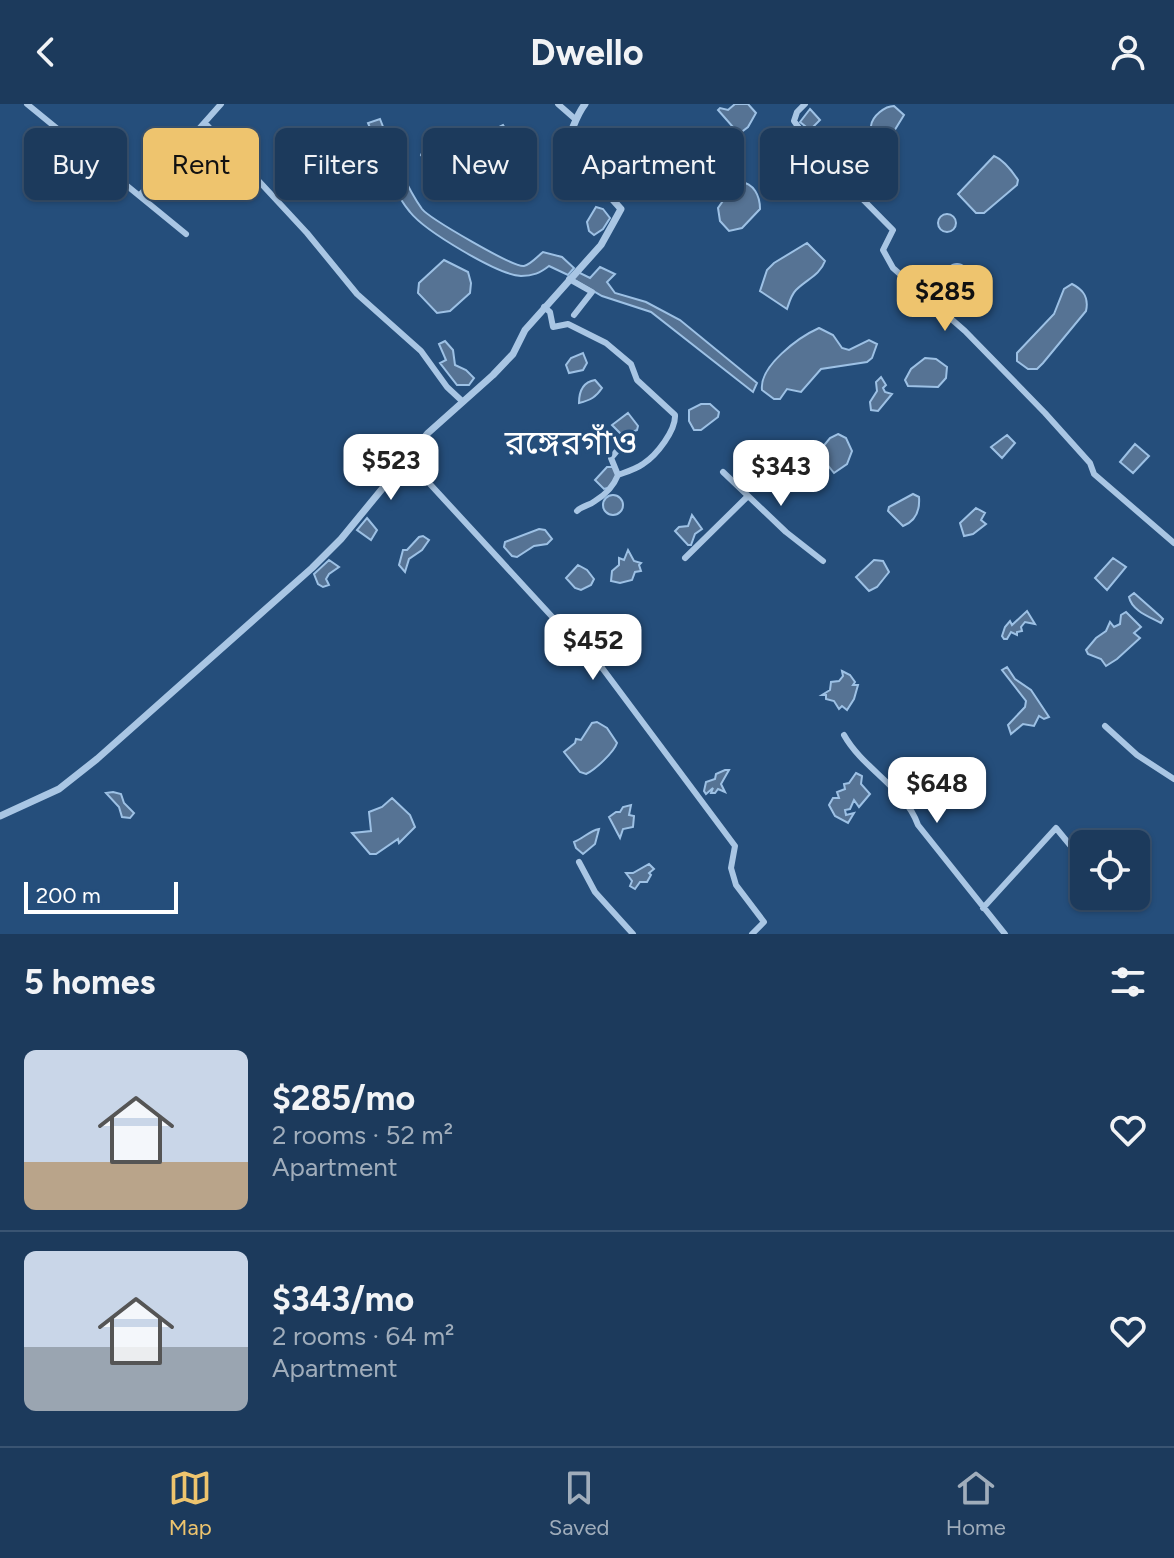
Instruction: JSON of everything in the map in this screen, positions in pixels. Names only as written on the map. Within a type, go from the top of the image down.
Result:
[{"type":"street","points":[[27,104],[186,234]]},
{"type":"street","points":[[140,195],[221,104]]},
{"type":"street","points":[[558,104],[574,118]]},
{"type":"street","points":[[0,816],[59,789],[97,759],[312,568],[341,539],[406,458],[513,354],[525,330],[601,245],[621,209],[572,154],[562,149],[573,132],[574,118],[585,104]]},
{"type":"street","points":[[805,104],[794,121],[806,139],[893,230],[883,250],[893,268],[965,331],[1087,459],[1094,474],[1174,543]]},
{"type":"street","points":[[205,123],[307,233],[357,294],[421,351],[447,387],[462,401]]},
{"type":"street","points":[[569,279],[592,292],[574,315]]},
{"type":"street","points":[[544,307],[550,312],[553,327],[568,324],[606,343],[623,357],[631,364],[637,380],[675,415],[675,423],[645,464],[618,475]]},
{"type":"street","points":[[577,511],[615,484],[618,475],[611,458],[616,452]]},
{"type":"street","points":[[406,458],[568,634],[585,645],[735,846],[731,868],[736,885],[764,922],[752,934]]},
{"type":"street","points":[[723,472],[786,532],[823,561]]},
{"type":"street","points":[[685,558],[748,496]]},
{"type":"street","points":[[1105,726],[1137,755],[1174,779]]},
{"type":"street","points":[[844,735],[852,749],[912,809],[918,825],[1005,934]]},
{"type":"street","points":[[983,908],[1056,828],[1070,845]]},
{"type":"street","points":[[579,862],[595,892],[633,934]]},
{"type":"water","points":[[735,104],[748,104],[756,113],[744,130],[734,128],[718,110],[728,110]]},
{"type":"water","points":[[894,106],[904,115],[896,128],[873,128],[871,126],[874,119]]},
{"type":"water","points":[[810,109],[820,120],[812,128],[800,122]]},
{"type":"water","points":[[380,119],[384,128],[370,128],[368,123]]},
{"type":"water","points":[[994,156],[1018,180],[1017,185],[984,213],[976,213],[958,194]]},
{"type":"water","points":[[744,183],[755,191],[760,209],[742,228],[729,231],[720,221],[718,208],[724,200],[744,200]]},
{"type":"water","points":[[407,184],[428,214],[505,259],[524,266],[543,252],[562,257],[574,268],[568,275],[549,266],[529,275],[510,274],[462,251],[430,230],[403,202],[407,200]]},
{"type":"water","points":[[596,207],[603,209],[610,218],[603,229],[594,235],[589,231],[587,222]]},
{"type":"water","points":[[943,214],[951,214],[956,223],[954,230],[943,232],[938,227],[938,219]]},
{"type":"water","points":[[807,243],[825,261],[817,273],[794,292],[787,309],[760,291],[767,270]]},
{"type":"water","points":[[444,260],[468,272],[470,293],[450,311],[437,313],[418,293],[419,283]]},
{"type":"water","points":[[957,264],[964,267],[967,274],[964,281],[957,284],[950,281],[947,274],[950,267]]},
{"type":"water","points":[[600,267],[615,274],[607,282],[615,293],[646,302],[680,320],[757,383],[753,392],[651,312],[602,296],[573,279],[578,272],[590,278]]},
{"type":"water","points":[[1072,284],[1085,295],[1086,311],[1037,369],[1028,369],[1017,361],[1017,353],[1054,314],[1064,289]]},
{"type":"water","points":[[819,328],[833,335],[842,348],[849,350],[869,340],[877,344],[872,358],[867,362],[821,369],[801,392],[787,389],[780,399],[774,399],[762,390],[773,362],[791,345]]},
{"type":"water","points":[[445,341],[453,350],[455,365],[474,378],[469,385],[457,385],[440,363],[446,360],[439,344]]},
{"type":"water","points":[[583,353],[587,363],[583,370],[569,373],[566,365],[571,358]]},
{"type":"water","points":[[925,358],[936,359],[947,367],[946,378],[938,387],[908,386],[905,380],[911,369]]},
{"type":"water","points":[[881,377],[886,385],[883,388],[885,392],[892,394],[878,411],[871,410],[870,402],[877,391],[876,382]]},
{"type":"water","points":[[595,380],[602,388],[598,394],[579,403],[582,388]]},
{"type":"water","points":[[701,404],[710,404],[719,412],[718,417],[701,430],[694,430],[689,421],[689,410]]},
{"type":"water","points":[[628,413],[638,426],[637,430],[623,436],[612,425]]},
{"type":"water","points":[[838,434],[846,438],[852,451],[847,464],[834,473],[821,449]]},
{"type":"water","points":[[1007,435],[1015,443],[1002,458],[991,447]]},
{"type":"water","points":[[1135,444],[1149,456],[1133,473],[1120,462]]},
{"type":"water","points":[[607,467],[614,467],[618,475],[611,487],[604,489],[595,480]]},
{"type":"water","points":[[913,494],[919,497],[918,511],[903,526],[888,511],[889,507]]},
{"type":"water","points":[[609,495],[617,495],[623,505],[617,515],[609,515],[603,509],[603,501]]},
{"type":"water","points":[[976,508],[985,513],[981,520],[986,524],[973,534],[964,536],[960,523]]},
{"type":"water","points":[[692,515],[702,529],[688,545],[675,531],[688,526]]},
{"type":"water","points":[[367,518],[377,530],[371,540],[357,530]]},
{"type":"water","points":[[539,529],[545,530],[552,539],[547,544],[534,546],[517,557],[504,547],[505,542]]},
{"type":"water","points":[[423,536],[429,540],[422,550],[409,559],[405,572],[399,565],[403,550]]},
{"type":"water","points":[[628,550],[634,561],[641,563],[641,571],[635,572],[632,580],[620,583],[611,581],[619,558],[624,560]]},
{"type":"water","points":[[1113,558],[1126,567],[1107,590],[1095,578]]},
{"type":"water","points":[[329,560],[339,567],[326,579],[329,585],[323,587],[318,584],[314,574]]},
{"type":"water","points":[[874,560],[883,561],[889,572],[877,587],[869,591],[856,577]]},
{"type":"water","points":[[578,565],[594,579],[591,585],[581,590],[566,578]]},
{"type":"water","points":[[1134,593],[1163,619],[1161,623],[1134,606],[1129,597]]},
{"type":"water","points":[[1027,611],[1035,624],[1025,622],[1022,631],[1017,635],[1011,632],[1004,639],[1005,627],[1010,621],[1012,625]]},
{"type":"water","points":[[1126,612],[1141,627],[1134,633],[1140,638],[1106,666],[1086,650],[1106,631],[1110,622],[1114,627],[1120,624],[1121,615]]},
{"type":"water","points":[[585,619],[595,631],[581,644],[573,633]]},
{"type":"water","points":[[1007,667],[1015,679],[1031,690],[1049,717],[1044,719],[1039,716],[1034,726],[1023,724],[1011,734],[1008,725],[1025,707],[1026,701],[1002,670]]},
{"type":"water","points":[[842,671],[850,675],[855,682],[853,685],[858,685],[847,710],[842,706],[839,709],[834,701],[822,695],[830,690],[831,682],[839,681]]},
{"type":"water","points":[[597,722],[607,728],[617,743],[604,760],[586,774],[580,772],[564,752],[576,739],[581,740],[592,723]]},
{"type":"water","points":[[729,770],[721,784],[725,792],[718,789],[711,793],[713,788],[706,794],[706,782]]},
{"type":"water","points":[[856,773],[862,776],[861,784],[870,794],[859,807],[854,800],[850,809],[845,810],[846,815],[854,813],[848,823],[835,816],[829,805],[833,798],[839,798],[837,792],[845,789],[844,784],[849,783]]},
{"type":"water","points":[[106,793],[121,794],[124,803],[134,813],[130,818],[122,817],[119,807]]},
{"type":"water","points":[[392,798],[410,815],[415,827],[399,843],[398,839],[376,854],[370,854],[352,833],[371,831],[369,812],[382,807]]},
{"type":"water","points":[[631,805],[629,815],[634,816],[633,827],[623,829],[620,838],[609,817]]},
{"type":"water","points":[[599,829],[595,844],[583,854],[576,848],[574,842]]},
{"type":"water","points":[[649,864],[654,869],[649,873],[647,882],[640,882],[635,889],[630,886],[632,881],[626,873],[633,873]]},
{"type":"district","name":"রঙ্গেরগাঁও","points":[[571,442]]}]
